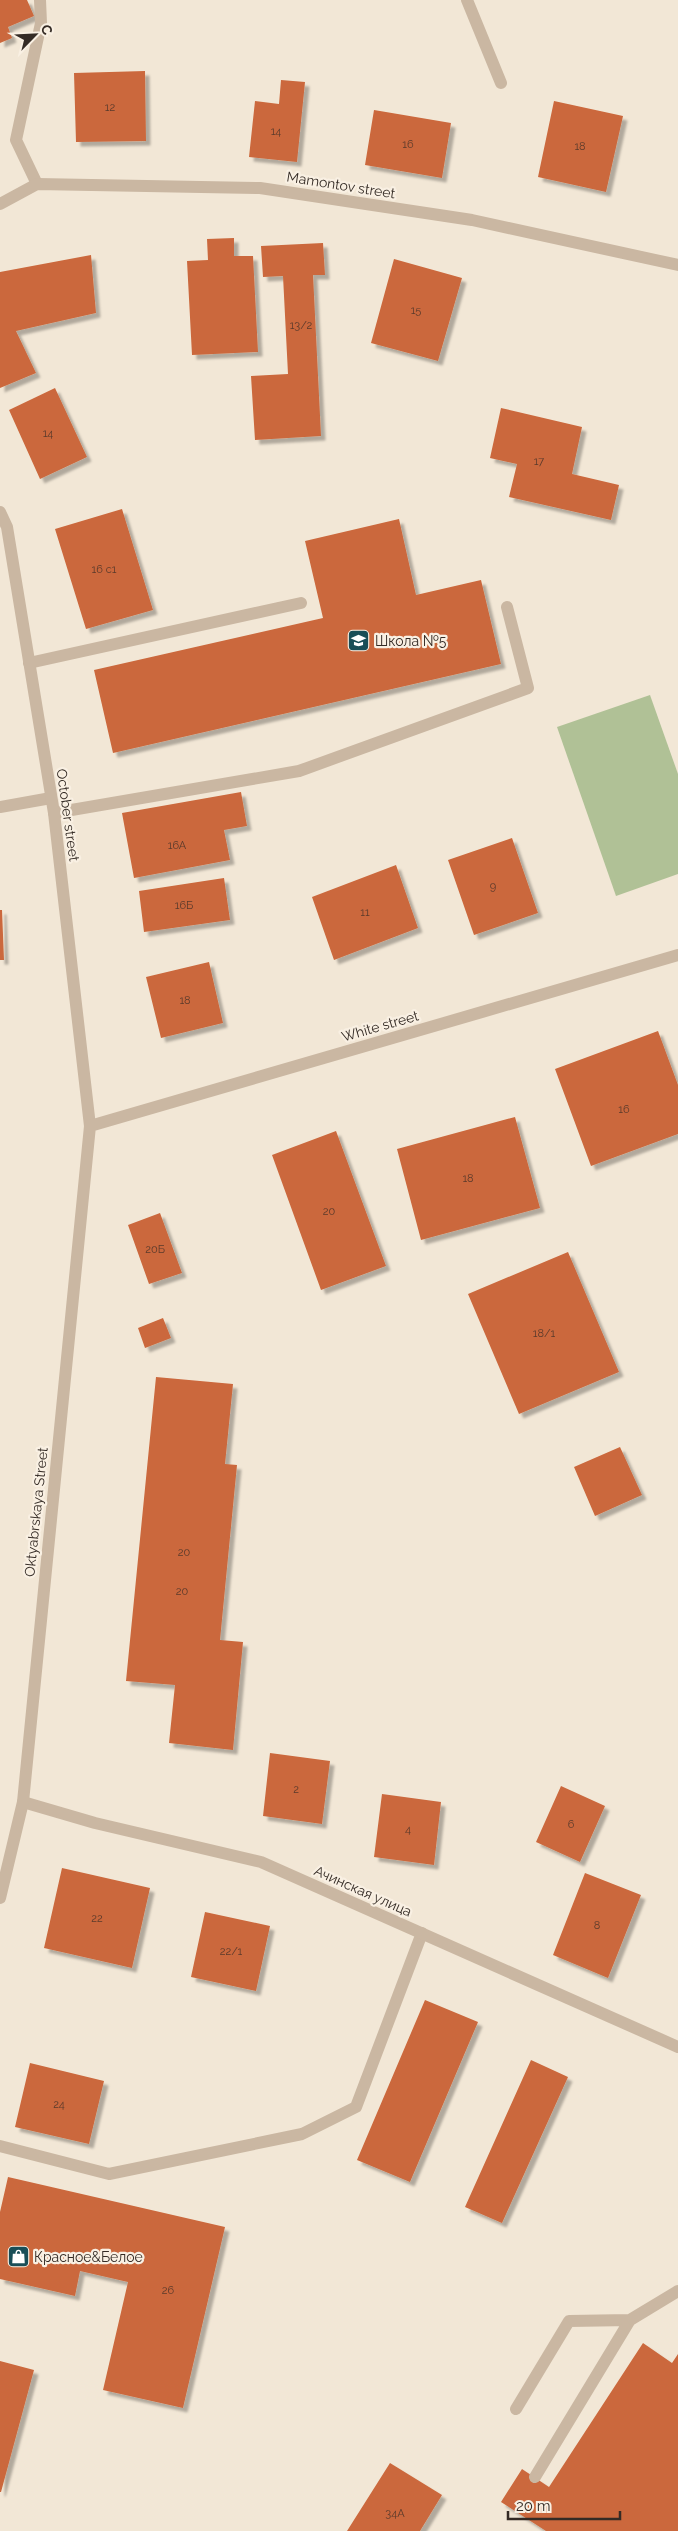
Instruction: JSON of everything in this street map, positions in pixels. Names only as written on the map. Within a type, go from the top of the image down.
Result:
[{"type":"street","points":[[37,184],[16,140],[41,22],[40,0]]},
{"type":"street","points":[[467,0],[501,83]]},
{"type":"street","name":"Mamontov street","points":[[0,204],[37,184],[260,188],[472,220],[678,265]]},
{"type":"street","name":"October street","points":[[0,512],[7,527],[52,798],[90,1126]]},
{"type":"street","points":[[29,663],[302,603]]},
{"type":"street","points":[[54,813],[299,771],[528,688],[507,606]]},
{"type":"street","points":[[0,807],[52,798]]},
{"type":"street","name":"White street","points":[[90,1126],[678,955]]},
{"type":"street","name":"Oktyabrskaya Street","points":[[0,1898],[2,1878],[22,1802],[90,1126]]},
{"type":"street","name":"Ачинская улица","points":[[22,1802],[95,1824],[261,1862],[678,2047]]},
{"type":"street","points":[[0,2146],[109,2174],[302,2134],[356,2107],[422,1933]]},
{"type":"street","points":[[535,2477],[630,2320],[678,2291]]},
{"type":"street","points":[[516,2409],[569,2321],[630,2320]]},
{"type":"green space","points":[[650,695],[678,774],[678,874],[616,896],[557,727]]},
{"type":"building","points":[[0,0],[27,0],[34,16],[8,27],[12,38],[0,43]]},
{"type":"building","points":[[145,71],[146,141],[76,142],[74,73]]},
{"type":"building","points":[[281,80],[305,82],[297,162],[249,157],[255,101],[279,104]]},
{"type":"building","points":[[554,101],[623,116],[606,192],[538,177]]},
{"type":"building","points":[[374,110],[451,123],[442,178],[365,165]]},
{"type":"building","points":[[234,238],[234,256],[253,256],[258,352],[192,355],[187,261],[208,260],[207,239]]},
{"type":"building","points":[[323,243],[325,275],[313,275],[321,436],[255,440],[251,376],[288,374],[283,276],[263,277],[261,246]]},
{"type":"building","points":[[91,255],[96,313],[16,331],[36,373],[0,388],[0,272]]},
{"type":"building","points":[[394,259],[462,278],[438,361],[371,343]]},
{"type":"building","points":[[55,388],[87,457],[40,479],[9,410]]},
{"type":"building","points":[[501,408],[582,427],[572,474],[619,485],[611,520],[509,497],[517,464],[490,458]]},
{"type":"building","points":[[122,509],[153,610],[86,629],[55,529]]},
{"type":"building","name":"Школа №5","points":[[399,519],[416,595],[481,580],[501,664],[113,753],[94,670],[323,618],[305,541]]},
{"type":"building","points":[[241,792],[247,826],[224,830],[230,860],[134,878],[122,813]]},
{"type":"building","points":[[512,838],[538,913],[474,935],[448,860]]},
{"type":"building","points":[[396,865],[418,928],[334,960],[312,897]]},
{"type":"building","points":[[224,878],[230,920],[144,932],[139,891]]},
{"type":"building","points":[[0,910],[2,910],[4,960],[0,960]]},
{"type":"building","points":[[209,962],[223,1023],[161,1038],[146,977]]},
{"type":"building","points":[[658,1031],[678,1085],[678,1134],[591,1166],[555,1069]]},
{"type":"building","points":[[515,1117],[540,1208],[421,1240],[397,1149]]},
{"type":"building","points":[[336,1131],[386,1266],[321,1290],[272,1155]]},
{"type":"building","points":[[160,1213],[182,1273],[149,1284],[128,1225]]},
{"type":"building","points":[[568,1252],[619,1372],[519,1414],[468,1294]]},
{"type":"building","points":[[163,1318],[171,1338],[145,1348],[138,1328]]},
{"type":"building","points":[[156,1377],[233,1384],[225,1464],[237,1465],[220,1640],[243,1642],[233,1750],[169,1743],[175,1685],[126,1681]]},
{"type":"building","points":[[620,1447],[642,1495],[595,1516],[574,1467]]},
{"type":"building","points":[[270,1753],[330,1761],[322,1824],[263,1816]]},
{"type":"building","points":[[561,1786],[605,1806],[580,1862],[536,1842]]},
{"type":"building","points":[[382,1794],[441,1802],[434,1865],[374,1857]]},
{"type":"building","points":[[62,1868],[150,1888],[132,1968],[44,1948]]},
{"type":"building","points":[[585,1873],[641,1895],[608,1978],[553,1955]]},
{"type":"building","points":[[205,1912],[270,1926],[256,1991],[191,1977]]},
{"type":"building","points":[[425,2000],[478,2022],[410,2182],[357,2160]]},
{"type":"building","points":[[531,2060],[568,2077],[502,2223],[465,2207]]},
{"type":"building","points":[[30,2063],[104,2081],[89,2144],[15,2127]]},
{"type":"building","points":[[8,2177],[225,2227],[183,2408],[103,2390],[128,2282],[80,2271],[75,2296],[0,2279],[0,2212]]},
{"type":"building","points":[[643,2343],[672,2363],[678,2354],[678,2531],[546,2531],[501,2502],[522,2469],[549,2487]]},
{"type":"building","points":[[0,2361],[34,2370],[1,2492],[0,2492]]},
{"type":"building","points":[[390,2463],[442,2495],[420,2531],[347,2531]]},
{"type":"place","name":"Школа №5","points":[[359,641]]},
{"type":"place","name":"Красное&Белое","points":[[18,2257]]}]
